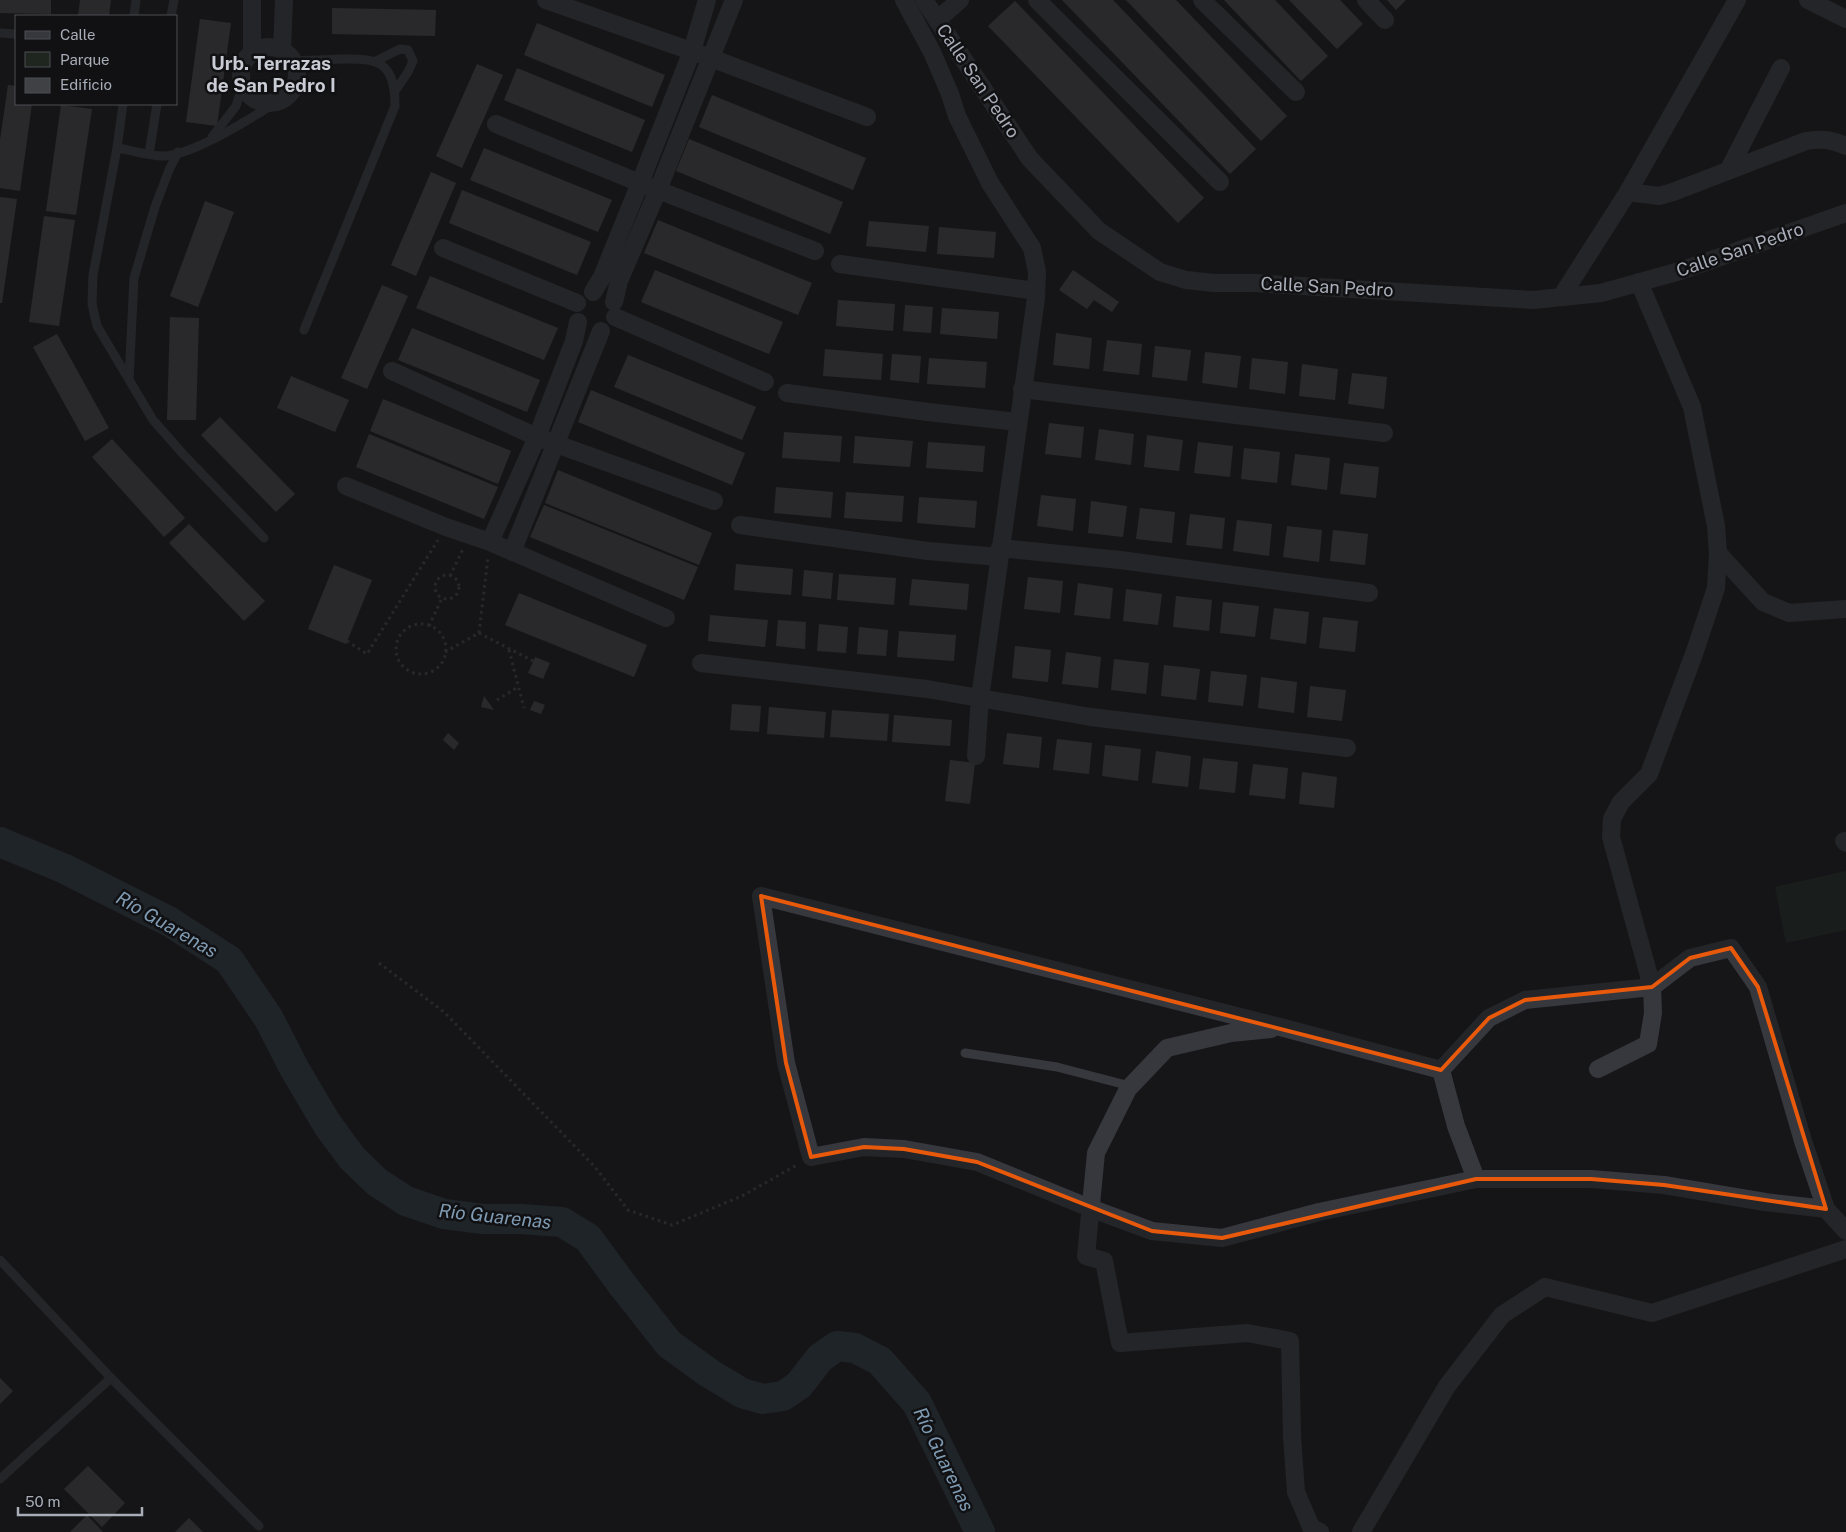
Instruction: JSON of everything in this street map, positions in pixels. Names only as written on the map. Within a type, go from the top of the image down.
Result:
[{"type":"street","points":[[252,0],[256,50]]},
{"type":"street","points":[[256,50],[261,0]]},
{"type":"street","points":[[284,0],[288,55],[297,76],[295,85],[291,92],[277,102],[260,102],[252,98],[242,87],[240,72],[242,64],[256,50],[267,46],[288,55]]},
{"type":"street","points":[[546,0],[692,51],[867,117]]},
{"type":"street","points":[[593,292],[602,277],[692,51],[707,0]]},
{"type":"street","points":[[512,552],[601,332],[610,326],[615,310],[619,281],[658,190],[734,0]]},
{"type":"street","points":[[904,0],[932,52],[957,116],[990,183],[1032,248],[1036,272],[1036,291],[980,698],[976,756]]},
{"type":"street","name":"Calle San Pedro","points":[[924,0],[1030,159],[1099,230],[1160,272],[1186,280],[1533,300],[1601,293],[1680,271],[1846,213]]},
{"type":"street","points":[[937,20],[960,0]]},
{"type":"street","points":[[1037,0],[1220,182]]},
{"type":"street","points":[[1202,0],[1296,92]]},
{"type":"street","points":[[1366,0],[1385,20]]},
{"type":"street","points":[[1561,296],[1628,192],[1737,0]]},
{"type":"street","points":[[1808,0],[1846,19]]},
{"type":"street","points":[[1728,171],[1781,68]]},
{"type":"street","points":[[496,124],[640,183],[815,251]]},
{"type":"street","points":[[1628,192],[1659,196],[1806,141],[1820,138],[1832,140],[1846,146]]},
{"type":"street","points":[[443,248],[578,303]]},
{"type":"street","points":[[840,264],[1036,291]]},
{"type":"street","points":[[1598,1069],[1648,1044],[1653,1014],[1652,987],[1611,837],[1612,819],[1621,802],[1649,774],[1694,654],[1716,588],[1718,554],[1716,526],[1692,407],[1639,282]]},
{"type":"street","points":[[490,542],[537,437],[574,341],[578,322],[576,309],[582,297],[593,292],[605,294],[615,310],[765,382]]},
{"type":"street","points":[[578,322],[588,331],[601,332]]},
{"type":"street","points":[[392,371],[537,437],[714,501]]},
{"type":"street","points":[[1022,389],[1384,433]]},
{"type":"street","points":[[787,394],[1018,422]]},
{"type":"street","points":[[346,486],[446,527],[490,542],[666,618]]},
{"type":"street","points":[[740,525],[928,551],[1120,560],[1369,593]]},
{"type":"street","points":[[1718,554],[1763,602],[1789,613],[1846,609]]},
{"type":"street","points":[[702,663],[927,689],[1092,716],[1347,748]]},
{"type":"street","points":[[1441,1070],[1284,1028],[761,896],[786,1063],[811,1157],[864,1147],[904,1149],[977,1162],[1152,1231],[1222,1238],[1320,1212],[1476,1179],[1590,1179],[1664,1185],[1765,1202],[1826,1209]]},
{"type":"street","points":[[1441,1070],[1489,1018],[1524,1000],[1652,987],[1690,958],[1731,948],[1758,987],[1803,1141],[1826,1209],[1846,1231]]},
{"type":"street","points":[[1284,1028],[1231,1033],[1168,1048],[1130,1086],[1096,1153],[1086,1256],[1104,1261],[1120,1343],[1248,1332],[1290,1341],[1292,1436],[1296,1492],[1311,1527],[1320,1532]]},
{"type":"street","points":[[1441,1070],[1456,1126],[1476,1179]]},
{"type":"street","points":[[1361,1532],[1447,1386],[1502,1315],[1545,1288],[1652,1313],[1846,1249]]},
{"type":"lane","points":[[134,15],[136,0]]},
{"type":"lane","points":[[171,15],[174,0]]},
{"type":"lane","points":[[0,33],[15,34]]},
{"type":"lane","points":[[376,61],[400,49],[408,50],[411,54],[413,61],[395,91]]},
{"type":"lane","points":[[288,55],[363,58],[376,61],[385,68],[392,79],[395,91],[395,106],[304,330]]},
{"type":"lane","points":[[210,139],[236,106],[242,87]]},
{"type":"lane","points":[[117,148],[163,156],[188,150],[236,127],[277,102]]},
{"type":"lane","points":[[123,105],[117,148],[93,275],[92,304],[97,326],[143,405],[164,434],[264,538]]},
{"type":"lane","points":[[149,154],[157,105]]},
{"type":"lane","points":[[129,379],[134,278],[155,207],[178,152]]},
{"type":"lane","points":[[965,1053],[1057,1067],[1130,1086]]},
{"type":"lane","points":[[0,1260],[111,1378],[259,1526]]},
{"type":"lane","points":[[0,1479],[111,1378]]},
{"type":"path","points":[[347,641],[367,654],[446,527]]},
{"type":"path","points":[[450,576],[470,536]]},
{"type":"path","points":[[479,633],[490,542]]},
{"type":"path","points":[[450,576],[458,583],[457,594],[454,598],[442,598],[436,591],[437,581],[440,577],[450,576]]},
{"type":"path","points":[[430,626],[442,598]]},
{"type":"path","points":[[414,625],[430,626],[442,636],[446,652],[444,660],[439,666],[425,674],[418,674],[410,672],[400,661],[396,647],[402,633],[414,625]]},
{"type":"path","points":[[479,633],[533,661]]},
{"type":"path","points":[[446,652],[479,633]]},
{"type":"path","points":[[509,650],[524,708]]},
{"type":"path","points":[[497,700],[518,687]]},
{"type":"path","points":[[379,963],[444,1012],[595,1167],[628,1210],[672,1225],[742,1196],[811,1157]]},
{"type":"highlighted area","points":[[761,896],[1441,1070],[1489,1018],[1525,1000],[1652,987],[1690,958],[1731,948],[1758,987],[1826,1209],[1664,1185],[1591,1179],[1476,1179],[1222,1238],[1152,1231],[977,1162],[904,1149],[864,1147],[811,1157],[786,1063]]},
{"type":"green space","points":[[1846,871],[1846,930],[1786,943],[1775,887]]},
{"type":"building","points":[[0,0],[51,0],[51,14],[0,13]]},
{"type":"building","points":[[80,0],[111,0],[109,15],[78,15]]},
{"type":"building","points":[[1062,0],[1113,0],[1256,149],[1230,174]]},
{"type":"building","points":[[1126,0],[1176,0],[1287,116],[1261,141]]},
{"type":"building","points":[[1224,0],[1275,0],[1328,56],[1301,81]]},
{"type":"building","points":[[1289,0],[1340,0],[1363,24],[1337,49]]},
{"type":"building","points":[[1387,0],[1406,0],[1396,10]]},
{"type":"building","points":[[1015,1],[1204,198],[1178,223],[988,26]]},
{"type":"building","points":[[332,8],[436,10],[435,36],[332,34]]},
{"type":"building","points":[[200,19],[231,23],[217,126],[186,122]]},
{"type":"building","points":[[537,23],[665,75],[652,107],[524,55]]},
{"type":"building","points":[[477,64],[503,75],[462,168],[436,156]]},
{"type":"building","points":[[517,68],[645,120],[632,152],[504,100]]},
{"type":"building","points":[[8,85],[15,86],[15,105],[32,105],[20,191],[0,188],[0,140]]},
{"type":"building","points":[[712,95],[866,158],[853,190],[699,127]]},
{"type":"building","points":[[61,105],[92,109],[76,215],[46,211]]},
{"type":"building","points":[[689,139],[843,202],[830,234],[676,171]]},
{"type":"building","points":[[484,148],[612,200],[598,232],[470,180]]},
{"type":"building","points":[[431,172],[456,183],[416,276],[391,265]]},
{"type":"building","points":[[462,190],[591,242],[577,275],[449,223]]},
{"type":"building","points":[[0,197],[17,199],[2,303],[0,303]]},
{"type":"building","points":[[205,201],[234,212],[198,307],[170,296]]},
{"type":"building","points":[[44,216],[75,220],[59,326],[29,322]]},
{"type":"building","points":[[658,220],[812,283],[798,315],[644,253]]},
{"type":"building","points":[[869,221],[929,226],[926,252],[866,246]]},
{"type":"building","points":[[939,227],[996,232],[994,258],[937,254]]},
{"type":"building","points":[[655,270],[783,322],[769,354],[641,302]]},
{"type":"building","points":[[1073,270],[1119,302],[1112,312],[1094,300],[1087,309],[1059,290]]},
{"type":"building","points":[[430,276],[558,328],[544,360],[416,308]]},
{"type":"building","points":[[382,285],[408,296],[367,389],[341,378]]},
{"type":"building","points":[[838,300],[895,304],[893,331],[836,326]]},
{"type":"building","points":[[905,305],[933,307],[931,333],[903,331]]},
{"type":"building","points":[[942,308],[999,312],[997,339],[940,334]]},
{"type":"building","points":[[170,317],[199,318],[196,420],[167,420]]},
{"type":"building","points":[[412,328],[540,380],[527,412],[398,360]]},
{"type":"building","points":[[1056,333],[1092,338],[1089,369],[1053,365]]},
{"type":"building","points":[[57,334],[109,428],[85,441],[33,347]]},
{"type":"building","points":[[1107,340],[1142,344],[1139,375],[1103,371]]},
{"type":"building","points":[[1155,346],[1191,350],[1187,381],[1152,377]]},
{"type":"building","points":[[825,349],[883,354],[881,380],[823,376]]},
{"type":"building","points":[[1205,352],[1241,356],[1237,388],[1202,383]]},
{"type":"building","points":[[892,354],[921,356],[919,383],[890,380]]},
{"type":"building","points":[[628,355],[756,407],[742,440],[614,387]]},
{"type":"building","points":[[929,358],[987,362],[985,388],[927,384]]},
{"type":"building","points":[[1252,358],[1288,362],[1285,394],[1249,389]]},
{"type":"building","points":[[1302,364],[1338,369],[1335,400],[1299,396]]},
{"type":"building","points":[[1352,373],[1387,377],[1384,409],[1348,404]]},
{"type":"building","points":[[291,376],[349,400],[335,432],[277,408]]},
{"type":"building","points":[[591,390],[745,453],[732,485],[578,422]]},
{"type":"building","points":[[383,399],[511,451],[498,484],[370,431]]},
{"type":"building","points":[[220,417],[295,494],[276,512],[201,435]]},
{"type":"building","points":[[1049,423],[1084,427],[1081,458],[1045,454]]},
{"type":"building","points":[[1099,429],[1134,434],[1131,465],[1095,460]]},
{"type":"building","points":[[784,432],[842,436],[840,462],[782,458]]},
{"type":"building","points":[[369,434],[498,487],[484,519],[356,467]]},
{"type":"building","points":[[1147,435],[1183,440],[1179,471],[1144,467]]},
{"type":"building","points":[[855,436],[913,441],[910,467],[853,463]]},
{"type":"building","points":[[112,439],[185,518],[164,537],[92,457]]},
{"type":"building","points":[[928,442],[985,446],[983,472],[926,468]]},
{"type":"building","points":[[1198,442],[1233,446],[1230,477],[1194,473]]},
{"type":"building","points":[[1244,448],[1280,452],[1277,483],[1241,479]]},
{"type":"building","points":[[1295,454],[1330,458],[1327,490],[1291,485]]},
{"type":"building","points":[[1344,463],[1379,467],[1376,498],[1340,494]]},
{"type":"building","points":[[558,470],[712,533],[699,565],[545,503]]},
{"type":"building","points":[[776,487],[833,492],[831,518],[774,513]]},
{"type":"building","points":[[846,492],[904,496],[902,522],[844,518]]},
{"type":"building","points":[[1041,495],[1076,499],[1073,531],[1037,526]]},
{"type":"building","points":[[919,497],[977,501],[975,528],[917,523]]},
{"type":"building","points":[[1091,501],[1127,506],[1123,537],[1088,533]]},
{"type":"building","points":[[544,505],[698,567],[684,600],[530,537]]},
{"type":"building","points":[[1140,508],[1175,512],[1172,543],[1136,539]]},
{"type":"building","points":[[1190,514],[1225,518],[1222,549],[1186,545]]},
{"type":"building","points":[[1237,520],[1272,524],[1269,556],[1233,551]]},
{"type":"building","points":[[189,524],[265,601],[244,621],[169,543]]},
{"type":"building","points":[[1287,526],[1322,530],[1319,562],[1283,557]]},
{"type":"building","points":[[1333,530],[1368,534],[1365,565],[1330,561]]},
{"type":"building","points":[[736,564],[793,569],[791,595],[734,590]]},
{"type":"building","points":[[334,565],[372,580],[346,644],[308,629]]},
{"type":"building","points":[[804,570],[833,573],[831,599],[802,596]]},
{"type":"building","points":[[839,574],[896,578],[894,605],[837,600]]},
{"type":"building","points":[[1028,577],[1063,581],[1060,613],[1024,609]]},
{"type":"building","points":[[912,579],[969,584],[967,610],[909,605]]},
{"type":"building","points":[[1078,583],[1113,588],[1110,619],[1074,615]]},
{"type":"building","points":[[1126,589],[1162,594],[1158,625],[1123,621]]},
{"type":"building","points":[[519,593],[647,645],[634,677],[505,625]]},
{"type":"building","points":[[1176,596],[1212,600],[1209,631],[1173,627]]},
{"type":"building","points":[[1223,602],[1259,606],[1255,637],[1220,633]]},
{"type":"building","points":[[1274,608],[1309,612],[1306,644],[1270,639]]},
{"type":"building","points":[[710,615],[768,620],[765,647],[708,641]]},
{"type":"building","points":[[1323,617],[1358,621],[1355,652],[1319,648]]},
{"type":"building","points":[[778,620],[806,622],[805,649],[776,646]]},
{"type":"building","points":[[819,624],[848,627],[846,653],[817,651]]},
{"type":"building","points":[[859,627],[888,630],[886,656],[857,654]]},
{"type":"building","points":[[899,631],[956,635],[954,661],[897,657]]},
{"type":"building","points":[[1015,646],[1051,650],[1048,682],[1012,678]]},
{"type":"building","points":[[1066,652],[1101,657],[1098,688],[1062,684]]},
{"type":"building","points":[[535,657],[550,663],[543,679],[528,673]]},
{"type":"building","points":[[1114,659],[1149,663],[1146,694],[1111,690]]},
{"type":"building","points":[[1164,665],[1200,669],[1196,700],[1161,696]]},
{"type":"building","points":[[1211,671],[1247,675],[1243,706],[1208,702]]},
{"type":"building","points":[[1261,677],[1297,682],[1294,713],[1258,708]]},
{"type":"building","points":[[1310,686],[1346,690],[1342,721],[1307,717]]},
{"type":"building","points":[[484,696],[494,710],[481,707]]},
{"type":"building","points":[[534,701],[545,705],[541,714],[530,710]]},
{"type":"building","points":[[732,704],[761,706],[759,732],[730,730]]},
{"type":"building","points":[[769,707],[826,712],[824,738],[767,734]]},
{"type":"building","points":[[832,710],[889,714],[887,741],[830,737]]},
{"type":"building","points":[[894,715],[952,720],[950,746],[892,742]]},
{"type":"building","points":[[448,733],[459,743],[454,750],[443,740]]},
{"type":"building","points":[[1007,733],[1042,737],[1039,768],[1003,764]]},
{"type":"building","points":[[1057,739],[1092,743],[1089,774],[1053,770]]},
{"type":"building","points":[[1105,745],[1141,749],[1138,781],[1102,776]]},
{"type":"building","points":[[1156,751],[1191,756],[1188,787],[1152,783]]},
{"type":"building","points":[[1203,758],[1238,762],[1235,793],[1199,789]]},
{"type":"building","points":[[950,760],[975,763],[970,804],[945,801]]},
{"type":"building","points":[[1253,764],[1288,768],[1285,799],[1249,795]]},
{"type":"building","points":[[1302,772],[1337,777],[1334,808],[1299,804]]},
{"type":"building","points":[[0,1378],[13,1391],[0,1404]]},
{"type":"building","points":[[88,1466],[125,1503],[102,1527],[64,1489]]},
{"type":"building","points":[[87,1515],[103,1532],[70,1532]]},
{"type":"building","points":[[189,1518],[203,1532],[175,1532]]},
{"type":"waterway","name":"Río Guarenas","points":[[0,842],[65,869],[170,922],[229,960],[269,1019],[294,1068],[327,1124],[352,1158],[377,1182],[406,1201],[444,1214],[483,1219],[562,1222],[588,1238],[669,1344],[709,1373],[742,1393],[763,1399],[783,1396],[799,1385],[820,1358],[837,1346],[855,1348],[880,1361],[917,1403],[980,1532]]},
{"type":"district","name":"Urb. Terrazas de San Pedro I","points":[[271,74]]}]
